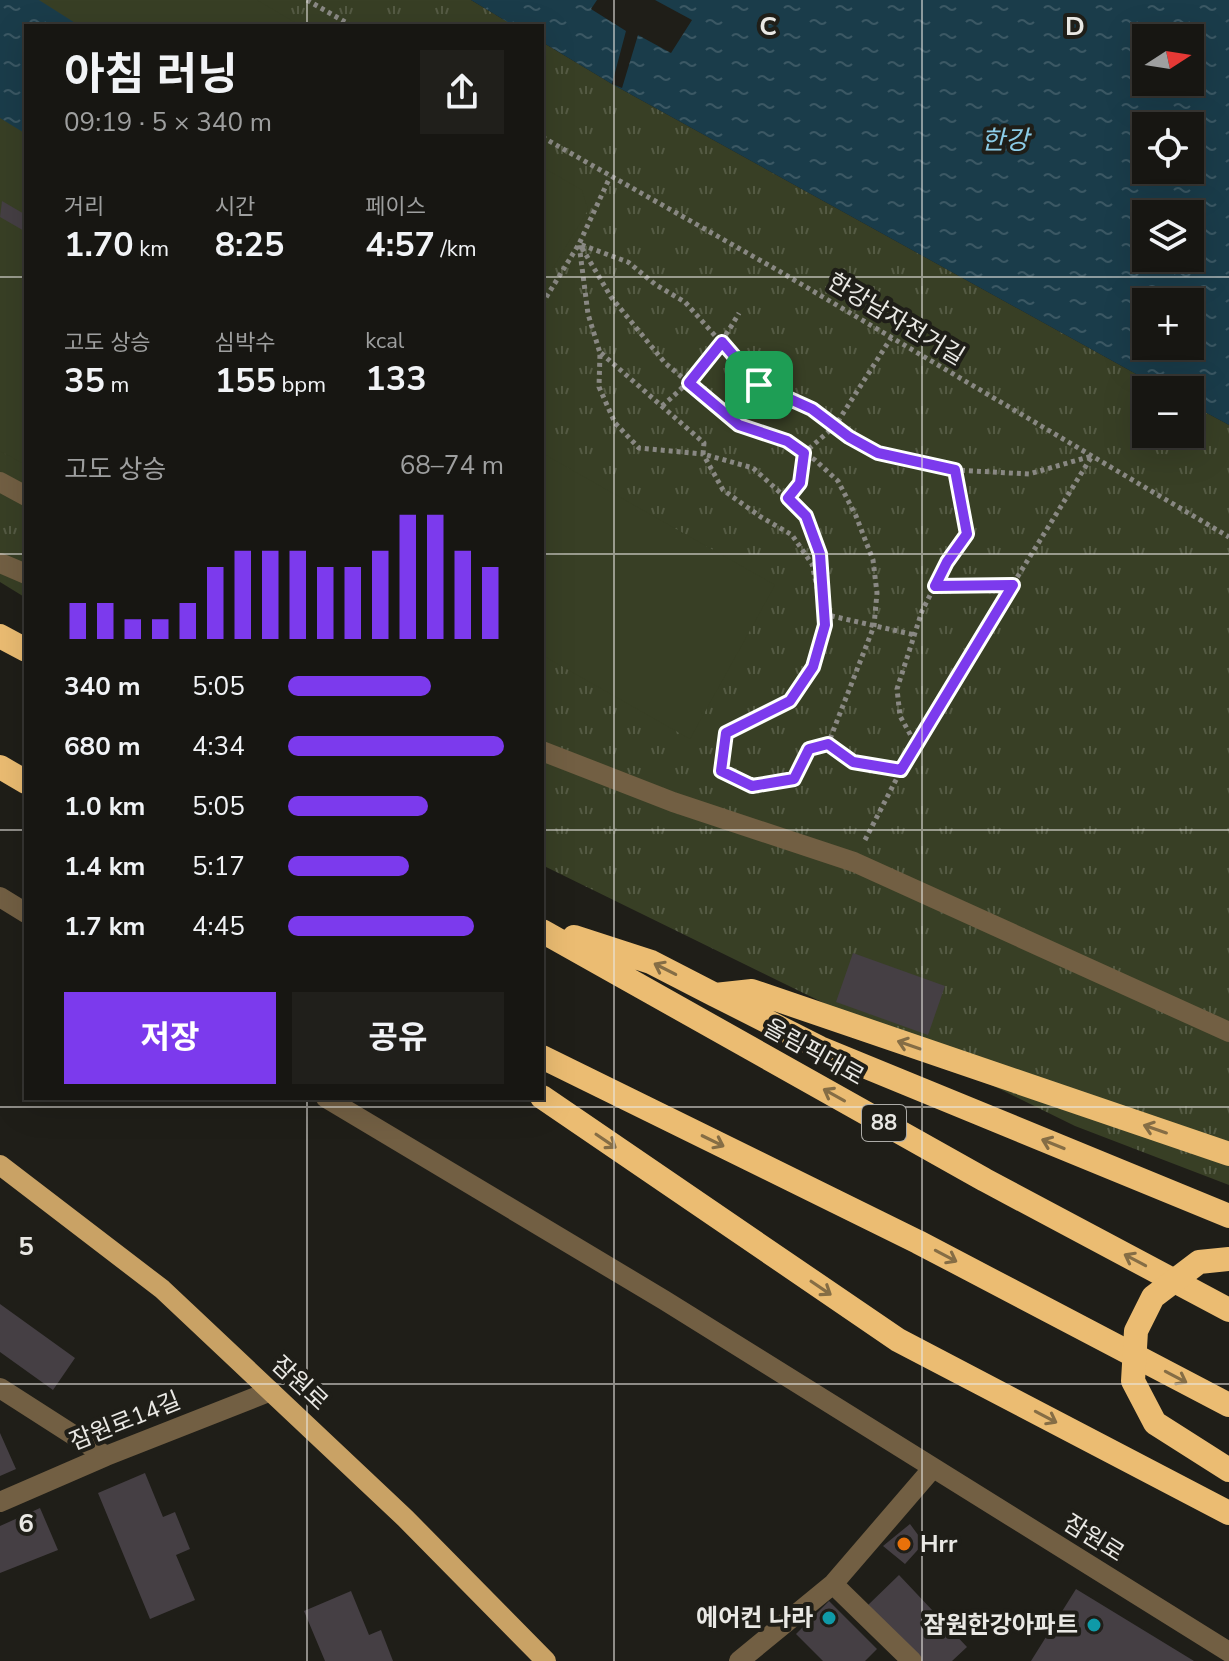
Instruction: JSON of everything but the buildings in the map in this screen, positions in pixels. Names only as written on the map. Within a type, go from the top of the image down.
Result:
[{"type":"highway","points":[[0,636],[24,649]]},
{"type":"highway","points":[[0,767],[24,781]]},
{"type":"highway","points":[[544,930],[651,962],[820,1048],[1229,1216]]},
{"type":"highway","name":"올림픽대로","points":[[544,930],[985,1180],[1229,1310]]},
{"type":"highway","points":[[715,995],[752,991],[1229,1154]]},
{"type":"highway","points":[[544,1058],[918,1242],[1229,1405]]},
{"type":"highway","points":[[544,1098],[898,1340],[1229,1513]]},
{"type":"highway","points":[[1229,1259],[1199,1262],[1153,1297],[1136,1331],[1133,1381],[1155,1423],[1229,1470]]},
{"type":"main road","name":"잠원로","points":[[0,1165],[162,1289],[405,1518],[546,1661]]},
{"type":"street","points":[[0,482],[24,495]]},
{"type":"street","points":[[0,563],[24,573]]},
{"type":"street","points":[[544,752],[673,802],[854,862],[1229,1032]]},
{"type":"street","points":[[0,897],[24,912]]},
{"type":"street","name":"잠원로","points":[[329,1100],[664,1300],[1229,1652]]},
{"type":"street","points":[[0,1388],[106,1456]]},
{"type":"street","name":"잠원로14길","points":[[0,1502],[271,1391]]},
{"type":"street","points":[[739,1661],[833,1584],[932,1469]]},
{"type":"street","points":[[833,1584],[912,1661]]},
{"type":"path","points":[[307,0],[349,24]]},
{"type":"path","name":"한강남자전거길","points":[[544,138],[1229,537]]},
{"type":"path","points":[[544,301],[579,244],[610,177]]},
{"type":"path","points":[[579,244],[628,262],[656,285],[685,302],[759,385],[812,409],[878,453],[955,470],[1029,474],[1092,456]]},
{"type":"path","points":[[579,244],[588,314],[600,353],[599,387],[615,423],[639,448],[703,454],[753,468],[788,498],[806,516],[820,554],[823,614]]},
{"type":"path","points":[[579,244],[611,297],[665,363],[739,425],[787,441],[804,453],[838,481],[856,516],[873,560],[877,593],[874,626],[828,744]]},
{"type":"path","points":[[662,406],[689,383],[722,342],[739,313]]},
{"type":"path","points":[[788,498],[800,483],[804,453],[835,426],[891,338]]},
{"type":"path","points":[[600,353],[704,443],[703,454],[723,490],[792,535],[812,564],[825,625],[813,667],[790,701],[726,733],[721,771],[752,786],[794,779],[809,749],[828,744]]},
{"type":"path","points":[[854,862],[915,743],[1092,456]]},
{"type":"path","points":[[915,743],[900,716],[897,689],[922,611],[947,562],[967,534],[955,470]]},
{"type":"path","points":[[935,586],[1013,585]]},
{"type":"path","points":[[823,614],[915,635]]},
{"type":"path","points":[[828,744],[853,762],[901,770]]},
{"type":"green space","points":[[0,0],[471,0],[511,24],[24,24],[24,597],[0,582]]},
{"type":"green space","points":[[0,0],[257,0],[298,24],[24,24],[24,464],[0,451]]},
{"type":"green space","points":[[544,43],[612,84],[1140,376],[1132,376],[1132,448],[1204,448],[1204,412],[1229,425],[1229,1185],[1075,1126],[544,866]]},
{"type":"green space","points":[[544,168],[582,190],[588,210],[544,283]]},
{"type":"green space","points":[[544,454],[775,585],[690,739],[544,656]]},
{"type":"water","points":[[0,0],[39,0],[77,24],[24,24],[24,133],[0,118]]},
{"type":"water","name":"한강","points":[[471,0],[1229,0],[1229,425],[1204,412],[1204,376],[1140,376],[612,84],[544,43],[544,24],[511,24]]},
{"type":"pier","points":[[597,0],[655,0],[692,20],[671,53],[638,35],[622,88],[612,84],[626,31],[591,9]]},
{"type":"place","name":"Hrr","points":[[904,1544]]},
{"type":"place","name":"에어컨 나라","points":[[829,1618]]},
{"type":"place","name":"잠원한강아파트","points":[[1094,1625]]},
{"type":"route","points":[[722,342],[759,385],[812,409],[849,437],[878,453],[955,470],[967,534],[935,586],[1013,585],[901,770],[853,762],[828,744],[809,749],[794,779],[752,786],[721,771],[726,733],[790,701],[813,667],[825,625],[820,554],[806,516],[788,498],[800,483],[804,453],[787,441],[739,425],[689,383],[722,342]]}]
